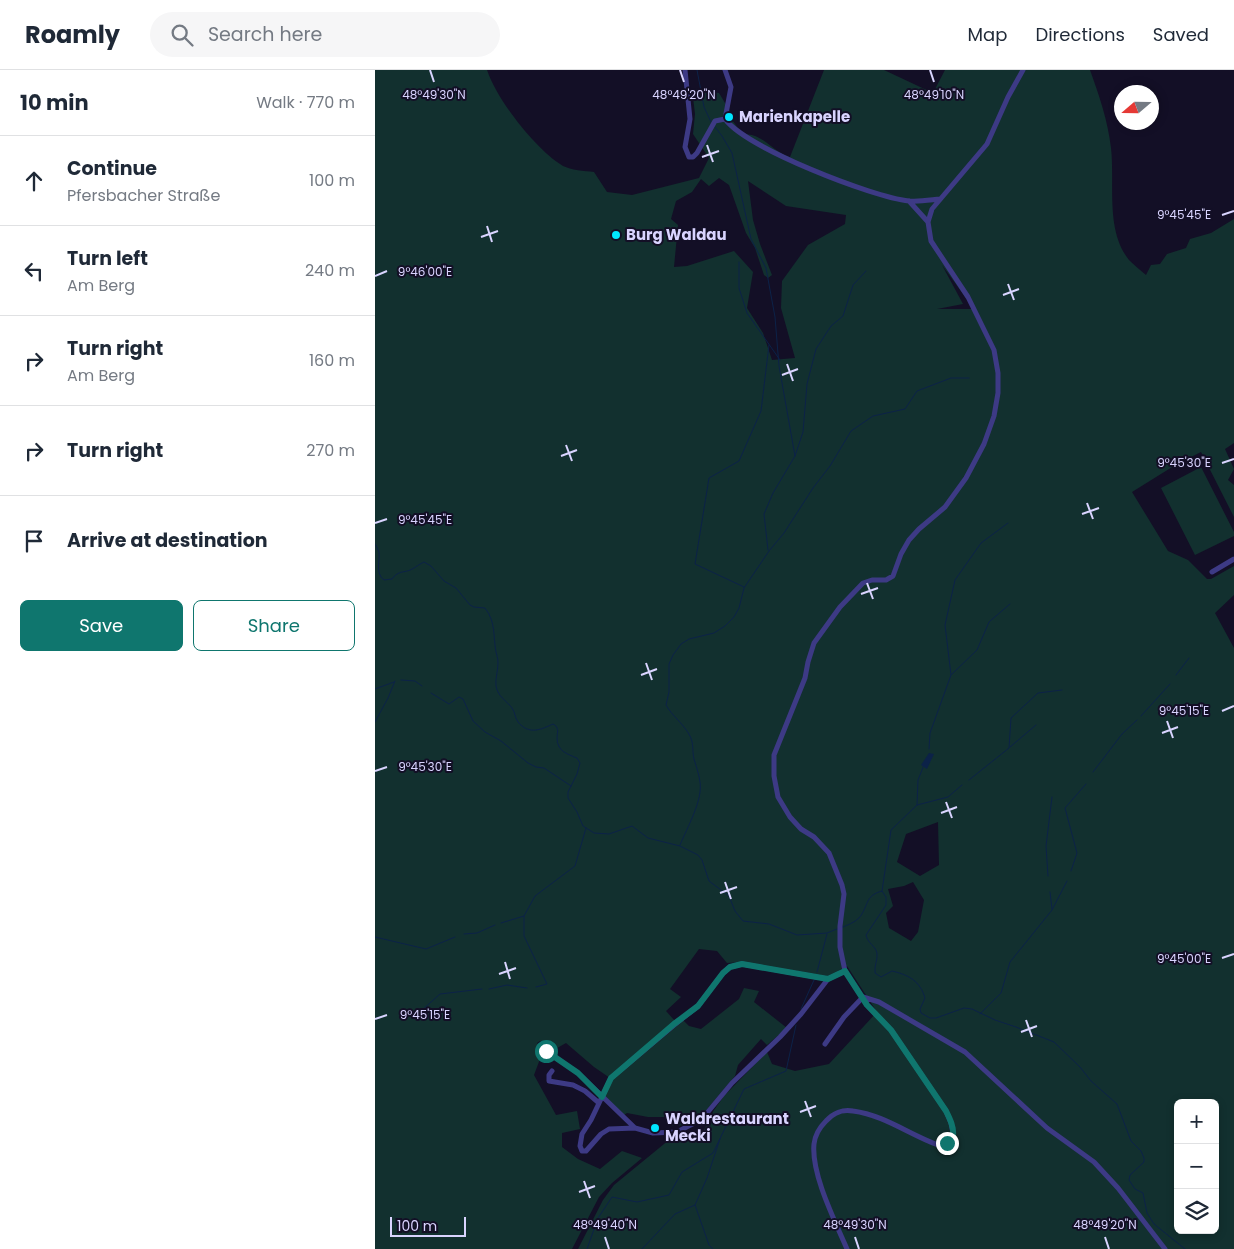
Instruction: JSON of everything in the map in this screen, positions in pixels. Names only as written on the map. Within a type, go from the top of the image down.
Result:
[{"type":"street","points":[[685,70],[690,119],[685,147],[689,157],[693,157],[697,153],[715,122],[725,119]]},
{"type":"street","points":[[725,70],[731,87],[725,119],[729,125],[747,138],[791,161],[860,189],[909,201],[940,200]]},
{"type":"street","points":[[847,1249],[817,1172],[814,1142],[824,1123],[839,1112],[850,1110],[873,1116],[938,1144],[950,1140],[953,1132],[946,1111],[891,1030],[872,1011],[845,971],[840,947],[843,885],[829,853],[814,837],[801,829],[790,817],[778,797],[774,776],[774,755],[805,678],[814,643],[840,607],[863,583],[872,580],[886,580],[893,576],[901,554],[909,540],[945,507],[966,478],[984,444],[995,416],[998,392],[994,350],[968,297],[931,241],[928,222],[932,209],[987,144],[1008,97],[1023,70]]},
{"type":"street","points":[[909,201],[928,222]]},
{"type":"street","points":[[1211,572],[1234,559]]},
{"type":"street","points":[[828,979],[742,964],[730,967],[723,973],[698,1006],[611,1078],[582,1134],[580,1146],[582,1151],[586,1151],[601,1134],[609,1129],[635,1128],[653,1133],[677,1132],[702,1119],[732,1084],[796,1020],[828,979],[845,971]]},
{"type":"street","points":[[825,1044],[844,1018],[863,997]]},
{"type":"street","points":[[863,997],[879,1002],[965,1052],[1047,1128],[1094,1162],[1118,1188],[1165,1249]]},
{"type":"street","points":[[546,1051],[578,1073],[635,1128]]},
{"type":"street","points":[[552,1071],[549,1075],[549,1081],[573,1085],[585,1091],[599,1103]]},
{"type":"green space","points":[[375,70],[487,70],[508,109],[530,137],[552,159],[566,167],[594,172],[607,192],[632,195],[699,178],[709,158],[693,134],[695,114],[692,89],[719,93],[734,118],[732,120],[744,134],[760,138],[780,153],[790,157],[824,70],[884,70],[933,93],[945,70],[1090,70],[1103,108],[1110,138],[1114,221],[1121,248],[1129,260],[1146,275],[1151,265],[1160,264],[1167,254],[1186,248],[1190,239],[1211,233],[1234,219],[1234,443],[1225,449],[1234,469],[1228,480],[1234,485],[1234,517],[1201,452],[1177,464],[1132,492],[1168,551],[1188,560],[1207,579],[1211,579],[1234,566],[1234,595],[1215,613],[1234,648],[1234,1249],[578,1249],[603,1200],[614,1185],[675,1135],[684,1132],[701,1136],[714,1110],[724,1096],[767,1052],[772,1064],[795,1071],[829,1064],[877,1012],[847,966],[827,976],[744,962],[727,963],[717,951],[699,949],[670,989],[681,997],[666,1011],[675,1021],[610,1078],[566,1043],[550,1052],[540,1041],[537,1043],[546,1054],[540,1059],[534,1075],[556,1115],[577,1111],[580,1129],[562,1133],[562,1147],[578,1159],[600,1169],[622,1151],[642,1158],[612,1183],[599,1197],[572,1249],[375,1249]],"holes":[[[719,178],[729,185],[746,233],[755,248],[764,275],[768,278],[772,275],[753,220],[748,181],[786,206],[846,215],[845,224],[808,245],[782,281],[781,308],[795,358],[772,360],[763,333],[747,308],[753,272],[734,251],[687,266],[674,267],[678,225],[671,219],[676,201],[692,192],[701,179],[709,186]],[[942,265],[974,309],[937,309],[963,304]],[[938,822],[939,865],[920,876],[897,862],[906,834]],[[913,882],[924,900],[918,932],[911,941],[889,928],[886,913],[893,906],[888,889]]]},
{"type":"green space","points":[[1201,467],[1234,532],[1234,536],[1195,555],[1161,488]]},
{"type":"green space","points":[[744,988],[759,991],[754,1002],[787,1028],[767,1045],[761,1039],[738,1065],[735,1076],[696,1120],[687,1125],[672,1126],[673,1123],[665,1117],[648,1117],[627,1113],[624,1115],[604,1096],[612,1079],[682,1019],[689,1026],[701,1029],[739,999]]},
{"type":"water","points":[[929,753],[934,754],[927,769],[921,765]]},
{"type":"waterway","points":[[697,70],[704,107],[711,122]]},
{"type":"waterway","points":[[715,127],[732,153],[751,239],[766,268],[775,317],[779,366],[795,456]]},
{"type":"waterway","points":[[739,262],[739,288],[747,313],[780,360]]},
{"type":"waterway","points":[[768,550],[764,514],[773,493],[795,456],[803,432],[807,384],[816,349],[831,326],[843,316],[853,285],[866,271]]},
{"type":"waterway","points":[[744,587],[695,564],[709,478],[739,461],[761,411],[769,345]]},
{"type":"waterway","points":[[680,845],[694,814],[699,797],[700,779],[691,739],[685,728],[666,705],[669,692],[669,664],[673,655],[681,644],[689,639],[714,633],[734,617],[739,608],[744,588],[830,466],[851,431],[873,416],[905,409],[917,391],[951,378],[969,378]]},
{"type":"waterway","points":[[929,749],[930,733],[951,675],[945,625],[955,580],[981,543],[1008,523]]},
{"type":"waterway","points":[[375,544],[379,552],[380,574],[384,580],[392,579],[397,574],[411,570],[424,562],[431,566],[444,581],[456,588],[470,605],[485,608],[489,613],[498,662],[496,686],[499,693],[512,708],[518,722],[526,729],[535,730],[553,724],[556,726],[559,746],[563,751],[577,758],[580,763],[568,792],[568,798],[583,826],[594,833],[609,834],[632,826],[648,838],[680,846],[698,855],[702,860],[709,881],[729,896],[735,911],[743,921],[769,924],[797,935],[827,933],[837,929]]},
{"type":"waterway","points":[[951,675],[977,650],[989,622],[1010,604]]},
{"type":"waterway","points":[[1176,675],[1189,658]]},
{"type":"waterway","points":[[401,680],[415,681],[422,686]]},
{"type":"waterway","points":[[375,722],[395,681]]},
{"type":"waterway","points":[[375,689],[394,682]]},
{"type":"waterway","points":[[1141,716],[1170,684]]},
{"type":"waterway","points":[[969,780],[1009,748],[1011,718],[1038,693],[1062,690]]},
{"type":"waterway","points":[[431,693],[449,704],[459,697],[463,699],[473,721],[485,732],[501,741],[528,763],[544,768],[571,786]]},
{"type":"waterway","points":[[1093,772],[1122,734],[1137,720]]},
{"type":"waterway","points":[[1010,747],[1036,725]]},
{"type":"waterway","points":[[917,805],[918,780],[924,765]]},
{"type":"waterway","points":[[1071,871],[1077,853],[1065,808],[1086,784]]},
{"type":"waterway","points":[[882,891],[891,830],[917,805],[948,797],[962,785]]},
{"type":"waterway","points":[[1048,876],[1046,846],[1052,797]]},
{"type":"waterway","points":[[536,987],[547,984],[524,936],[524,916],[535,896],[575,866],[586,828]]},
{"type":"waterway","points":[[980,1014],[1001,993],[1010,962],[1052,910],[1067,881]]},
{"type":"waterway","points":[[841,928],[859,918],[869,899],[882,891],[886,897],[886,905],[866,935],[877,953],[875,973],[881,977],[892,971],[904,975],[917,983],[925,998],[920,1009],[921,1013],[930,1018],[936,1018],[964,1008],[972,1009],[995,1020],[1054,1042],[1080,1067],[1091,1081],[1117,1104],[1131,1141],[1141,1151],[1144,1158],[1144,1162],[1130,1175],[1129,1180],[1135,1189],[1143,1193],[1147,1213],[1154,1224],[1185,1249]]},
{"type":"waterway","points":[[1050,892],[1052,909]]},
{"type":"waterway","points":[[501,923],[524,916]]},
{"type":"waterway","points":[[464,934],[477,933],[495,925]]},
{"type":"waterway","points":[[817,972],[827,934]]},
{"type":"waterway","points":[[375,937],[426,949],[455,937]]},
{"type":"waterway","points":[[801,1009],[814,980]]},
{"type":"waterway","points":[[489,989],[507,985],[527,988]]},
{"type":"waterway","points":[[421,1011],[440,994],[482,989]]},
{"type":"waterway","points":[[587,1249],[598,1218],[612,1197],[637,1202],[669,1195],[682,1172],[713,1153],[744,1089],[786,1071],[796,1025]]},
{"type":"waterway","points":[[713,1249],[709,1245],[695,1205],[707,1178],[720,1139]]},
{"type":"waterway","points":[[642,1249],[675,1214],[695,1205]]},
{"type":"place","name":"Marienkapelle","points":[[729,117]]},
{"type":"place","name":"Burg Waldau","points":[[616,235]]},
{"type":"place","name":"Waldrestaurant Mecki","points":[[655,1128]]},
{"type":"route","points":[[546,1051],[578,1073],[602,1097],[611,1078],[698,1006],[723,973],[730,967],[742,964],[828,979],[845,971],[867,1005],[891,1030],[903,1046],[946,1111],[953,1132],[953,1136],[947,1143]]}]
